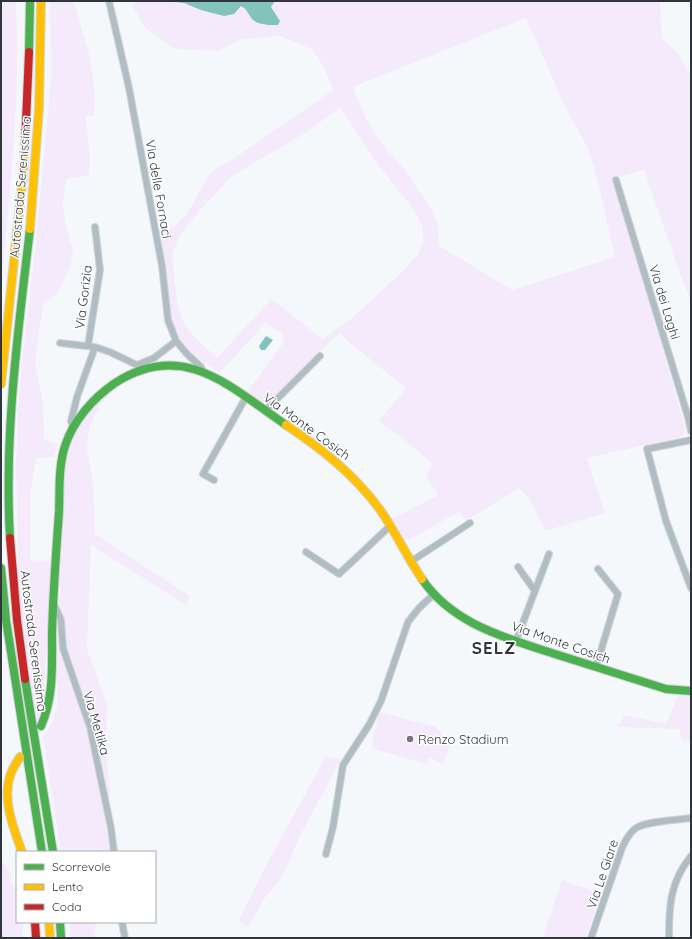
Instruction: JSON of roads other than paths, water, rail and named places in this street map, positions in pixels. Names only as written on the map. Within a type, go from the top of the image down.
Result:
[{"type":"main road","name":"Autostrada Serenissima","points":[[1,384],[23,175],[28,91],[30,1]]},
{"type":"main road","name":"Autostrada Serenissima","points":[[41,1],[35,168],[12,382],[9,473],[10,545],[17,619],[53,851]]},
{"type":"main road","name":"Via Monte Cosich","points":[[41,726],[46,717],[51,686],[53,602],[63,452],[67,438],[84,411],[110,385],[137,371],[168,366],[186,366],[203,371],[219,379],[309,441],[350,473],[370,496],[390,526],[410,562],[433,595],[451,611],[472,622],[516,640],[596,667],[666,689],[691,691]]},
{"type":"main road","name":"Autostrada Serenissima","points":[[1,568],[6,620],[42,851]]},
{"type":"main road","points":[[20,757],[9,779],[8,792],[9,810],[22,851]]},
{"type":"main road","points":[[35,923],[36,938]]},
{"type":"main road","points":[[49,923],[50,938]]},
{"type":"main road","points":[[60,923],[61,938]]},
{"type":"street","name":"Via delle Fornaci","points":[[109,1],[129,88],[162,266],[168,320],[176,341],[187,354],[201,366],[203,371]]},
{"type":"street","name":"Via dei Laghi","points":[[616,180],[688,416],[691,432]]},
{"type":"street","name":"Via Gorizia","points":[[88,346],[100,270],[95,227]]},
{"type":"street","name":"Via Gorizia","points":[[60,343],[95,347],[110,352],[137,365],[154,358],[176,341]]},
{"type":"street","points":[[73,428],[71,421],[77,397],[95,347]]},
{"type":"street","points":[[265,410],[320,356]]},
{"type":"street","name":"Via Monte Cosich","points":[[214,480],[203,474],[246,397]]},
{"type":"street","points":[[691,440],[647,449],[666,521],[691,588]]},
{"type":"street","points":[[410,562],[470,523]]},
{"type":"street","points":[[306,552],[339,574],[390,526]]},
{"type":"street","points":[[516,640],[549,554]]},
{"type":"street","points":[[518,567],[534,590]]},
{"type":"street","points":[[596,667],[618,594],[598,569]]},
{"type":"street","points":[[326,854],[333,827],[343,765],[369,725],[381,701],[408,622],[433,595]]},
{"type":"street","name":"Via Metlika","points":[[53,602],[61,620],[63,648],[90,727],[111,828],[114,851]]},
{"type":"street","name":"Via Le Giare","points":[[591,938],[627,837],[636,828],[645,825],[691,818]]},
{"type":"street","points":[[669,938],[669,909],[672,893],[680,871],[691,856]]},
{"type":"street","points":[[122,923],[125,938]]},
{"type":"place","name":"Renzo Stadium","points":[[410,739]]},
{"type":"district","name":"SELZ","points":[[494,647]]}]
